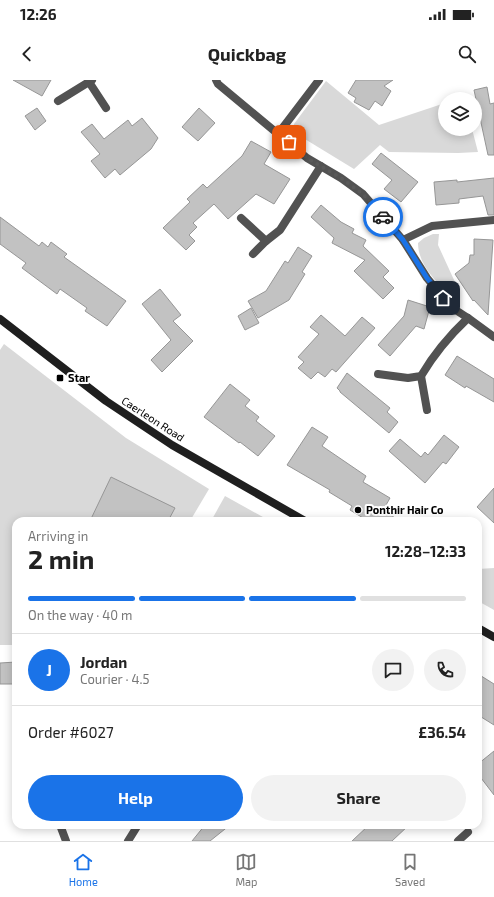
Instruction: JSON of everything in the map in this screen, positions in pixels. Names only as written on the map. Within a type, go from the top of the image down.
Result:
[{"type":"main road","name":"Caerleon Road","points":[[0,319],[106,402],[172,445],[298,517]]},
{"type":"main road","points":[[482,630],[494,637]]},
{"type":"street","points":[[216,80],[218,84],[307,158],[341,178],[363,194],[403,240],[427,278],[451,307],[494,337]]},
{"type":"street","points":[[278,134],[319,80]]},
{"type":"street","points":[[58,101],[91,81],[106,108]]},
{"type":"street","points":[[252,254],[266,240],[280,230],[321,166]]},
{"type":"street","points":[[241,218],[266,240]]},
{"type":"street","points":[[403,240],[432,226],[494,220]]},
{"type":"street","points":[[427,410],[421,376],[431,358],[468,318]]},
{"type":"street","points":[[378,374],[408,378],[421,376]]},
{"type":"street","points":[[62,829],[66,841]]},
{"type":"street","points":[[128,841],[136,829]]},
{"type":"street","points":[[458,841],[468,832]]},
{"type":"shaded area","points":[[326,81],[379,125],[438,105],[438,136],[474,136],[478,152],[389,152],[380,145],[354,169],[295,133],[293,130],[294,124]]},
{"type":"shaded area","points":[[433,234],[439,234],[438,245],[460,293],[452,297],[429,273],[421,259],[418,243],[424,238]]},
{"type":"shaded area","points":[[4,344],[126,438],[209,489],[192,517],[12,517],[12,645],[0,645],[0,350]]},
{"type":"shaded area","points":[[225,496],[263,517],[213,517]]},
{"type":"shaded area","points":[[494,568],[494,610],[482,603],[482,569]]},
{"type":"building","points":[[13,80],[51,80],[42,96]]},
{"type":"building","points":[[356,80],[393,80],[384,86],[391,91],[382,106],[375,101],[369,110],[354,102],[356,98],[348,93]]},
{"type":"building","points":[[487,87],[490,104],[494,103],[494,155],[488,155],[482,127],[482,92],[474,92],[474,90]]},
{"type":"building","points":[[37,108],[46,121],[35,130],[25,116]]},
{"type":"building","points":[[199,108],[215,123],[198,141],[182,127]]},
{"type":"building","points":[[142,118],[158,138],[151,149],[120,175],[115,169],[105,178],[91,161],[100,154],[81,132],[92,124],[104,139],[128,120],[132,126]]},
{"type":"building","points":[[251,141],[271,152],[264,164],[290,179],[274,204],[256,194],[228,219],[214,204],[193,223],[197,227],[189,235],[195,241],[186,250],[163,228],[190,202],[187,199],[203,184],[207,188],[242,156]]},
{"type":"building","points":[[381,153],[418,182],[401,202],[384,189],[392,180],[372,164]]},
{"type":"building","points":[[494,178],[494,215],[488,215],[483,196],[459,199],[459,203],[436,205],[434,182],[457,180],[457,182]]},
{"type":"building","points":[[321,205],[341,222],[354,229],[352,233],[366,240],[363,246],[389,271],[383,277],[394,288],[383,299],[354,271],[365,260],[332,243],[334,238],[311,217]]},
{"type":"building","points":[[0,217],[39,246],[42,242],[48,247],[51,242],[67,254],[64,257],[126,301],[107,326],[85,311],[87,308],[60,289],[57,294],[22,268],[26,263],[0,244]]},
{"type":"building","points":[[474,239],[493,240],[488,315],[474,300],[473,301],[455,274],[469,263],[470,255],[474,255]]},
{"type":"building","points":[[298,247],[312,256],[302,272],[305,274],[289,300],[258,318],[248,301],[266,291],[285,261],[288,263]]},
{"type":"building","points":[[160,289],[181,315],[173,321],[193,341],[162,372],[151,360],[171,340],[142,304]]},
{"type":"building","points":[[408,300],[430,307],[424,329],[416,326],[390,356],[378,345],[404,316]]},
{"type":"building","points":[[251,308],[259,323],[245,330],[238,316]]},
{"type":"building","points":[[321,315],[345,336],[362,317],[375,328],[336,372],[332,369],[325,377],[318,372],[311,379],[298,368],[304,362],[298,357],[319,334],[310,327]]},
{"type":"building","points":[[457,356],[494,379],[494,402],[466,386],[465,388],[445,375]]},
{"type":"building","points":[[347,373],[390,408],[387,412],[398,422],[389,433],[337,388]]},
{"type":"building","points":[[230,384],[250,400],[245,406],[259,417],[256,421],[275,436],[258,456],[204,417]]},
{"type":"building","points":[[312,427],[328,437],[322,446],[366,476],[363,482],[390,498],[386,505],[396,512],[393,517],[361,517],[350,510],[352,506],[329,492],[330,490],[287,465]]},
{"type":"building","points":[[444,435],[459,447],[446,464],[443,462],[425,483],[389,451],[400,439],[421,457],[425,452],[428,455]]},
{"type":"building","points":[[111,477],[175,508],[170,517],[92,517]]},
{"type":"building","points":[[494,488],[494,523],[477,507]]},
{"type":"building","points":[[12,662],[12,684],[0,684],[0,663]]},
{"type":"building","points":[[482,676],[494,684],[494,725],[482,718]]},
{"type":"building","points":[[494,751],[494,795],[482,779],[482,761]]},
{"type":"building","points":[[202,829],[225,829],[210,841],[192,841]]},
{"type":"building","points":[[365,829],[405,829],[392,841],[352,841]]},
{"type":"way so far","points":[[289,142],[307,158],[341,178],[363,194],[383,217]]},
{"type":"place","name":"Star","points":[[60,378]]},
{"type":"place","name":"Ponthir Hair Co","points":[[358,510]]},
{"type":"route","points":[[383,217],[403,240],[427,278],[443,298]]}]
